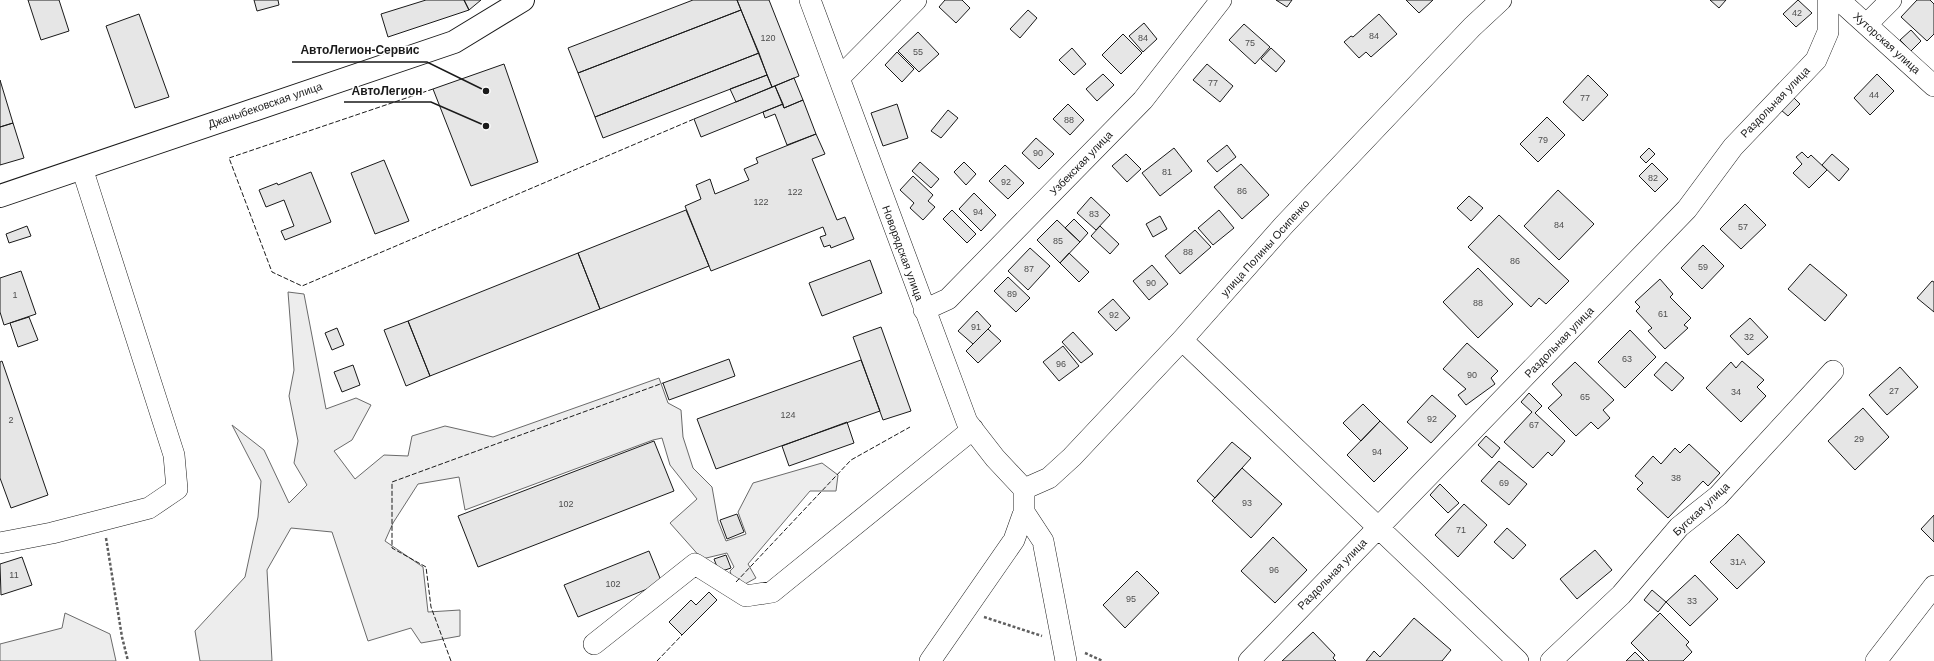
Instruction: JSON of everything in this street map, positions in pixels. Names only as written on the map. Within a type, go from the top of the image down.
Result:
[{"type":"main road","name":"Джаныбековская улица","points":[[0,196],[454,42],[523,0]]},
{"type":"street","name":"Новорядская улица","points":[[810,0],[924,310],[967,422],[994,458],[1024,489]]},
{"type":"street","points":[[839,78],[916,0]]},
{"type":"street","name":"Узбекская улица","points":[[924,310],[948,299],[1143,100],[1221,0]]},
{"type":"street","name":"улица Полины Осипенко","points":[[1024,489],[1049,478],[1072,457],[1182,340],[1284,225],[1472,27],[1501,0]]},
{"type":"street","name":"Раздольная улица","points":[[1249,661],[1687,210],[1733,146],[1816,60],[1828,32],[1828,0]]},
{"type":"street","name":"Хуторская улица","points":[[1839,0],[1934,86]]},
{"type":"street","points":[[1867,24],[1891,0]]},
{"type":"street","points":[[0,543],[52,534],[149,508],[177,489],[174,455],[82,168]]},
{"type":"street","points":[[1182,340],[1518,661]]},
{"type":"street","name":"Бугская улица","points":[[1551,661],[1621,594],[1679,527],[1718,496],[1833,371]]},
{"type":"street","points":[[594,644],[695,564],[746,596],[772,592],[973,429]]},
{"type":"street","points":[[930,661],[1014,540],[1024,512],[1024,489]]},
{"type":"street","points":[[1024,512],[1043,541],[1064,652]]},
{"type":"street","points":[[1876,661],[1934,586]]},
{"type":"path","points":[[103,520],[122,636],[128,661]]},
{"type":"path","points":[[965,610],[1064,652],[1103,661]]},
{"type":"shaded area","points":[[288,292],[304,294],[326,409],[356,398],[371,405],[352,440],[334,451],[355,479],[384,455],[408,456],[412,436],[445,426],[493,437],[659,378],[668,403],[681,410],[683,437],[693,468],[712,487],[718,521],[726,541],[746,534],[738,512],[753,483],[822,463],[838,475],[836,491],[810,491],[748,564],[756,578],[736,589],[730,571],[734,567],[727,553],[702,559],[670,523],[697,499],[670,465],[662,438],[653,440],[465,510],[459,477],[418,484],[393,523],[385,541],[423,567],[428,612],[460,610],[460,636],[421,643],[411,628],[368,641],[332,532],[291,528],[267,570],[272,661],[200,661],[195,631],[245,577],[258,517],[261,481],[232,425],[264,450],[289,503],[307,485],[294,463],[298,441],[289,396],[294,370]]},
{"type":"shaded area","points":[[65,613],[110,634],[116,661],[0,661],[0,644],[62,628]]},
{"type":"building","points":[[28,0],[59,0],[69,31],[41,40]]},
{"type":"building","points":[[254,0],[278,0],[279,5],[257,11]]},
{"type":"building","points":[[426,0],[464,0],[469,10],[388,37],[381,14]]},
{"type":"building","points":[[464,0],[481,0],[469,10]]},
{"type":"building","points":[[693,0],[737,0],[741,10],[578,73],[568,48]]},
{"type":"building","points":[[737,0],[769,0],[799,76],[772,87]]},
{"type":"building","points":[[945,0],[962,0],[970,8],[956,23],[939,7]]},
{"type":"building","points":[[1276,0],[1292,0],[1287,7]]},
{"type":"building","points":[[1406,0],[1433,0],[1419,13]]},
{"type":"building","points":[[1710,0],[1726,0],[1719,8]]},
{"type":"building","points":[[1798,0],[1812,13],[1796,27],[1783,14]]},
{"type":"building","points":[[1917,0],[1930,0],[1934,4],[1934,34],[1927,41],[1901,17]]},
{"type":"building","points":[[741,10],[759,53],[595,117],[578,73]]},
{"type":"building","points":[[1028,10],[1037,18],[1020,38],[1010,29]]},
{"type":"building","points":[[139,14],[169,97],[135,108],[106,26]]},
{"type":"building","points":[[1379,14],[1397,34],[1371,57],[1366,52],[1359,58],[1344,42],[1351,36],[1353,37]]},
{"type":"building","points":[[1144,23],[1157,39],[1143,52],[1129,36]]},
{"type":"building","points":[[1244,24],[1270,47],[1255,64],[1229,40]]},
{"type":"building","points":[[1911,30],[1921,41],[1911,51],[1900,40]]},
{"type":"building","points":[[918,32],[939,54],[919,72],[898,51]]},
{"type":"building","points":[[1123,34],[1142,53],[1121,74],[1102,55]]},
{"type":"building","points":[[1072,48],[1086,64],[1074,75],[1059,60]]},
{"type":"building","points":[[1271,48],[1285,61],[1276,72],[1261,59]]},
{"type":"building","points":[[897,52],[914,69],[902,82],[885,65]]},
{"type":"building","points":[[759,53],[767,75],[603,138],[595,117]]},
{"type":"building","points":[[504,64],[538,162],[471,186],[433,89]]},
{"type":"building","points":[[1207,64],[1233,86],[1220,102],[1193,80]]},
{"type":"building","points":[[1103,74],[1114,85],[1097,101],[1086,89]]},
{"type":"building","points":[[1877,74],[1894,91],[1870,115],[1854,98]]},
{"type":"building","points":[[767,75],[772,87],[736,102],[730,89]]},
{"type":"building","points":[[1588,75],[1608,95],[1583,121],[1563,102]]},
{"type":"building","points":[[794,78],[803,100],[784,108],[775,86]]},
{"type":"building","points":[[0,80],[13,123],[0,127]]},
{"type":"building","points":[[775,86],[783,104],[701,137],[694,119]]},
{"type":"building","points":[[1793,97],[1800,104],[1788,116],[1781,110]]},
{"type":"building","points":[[803,100],[816,134],[787,145],[775,114],[765,118],[763,112],[783,104],[784,108]]},
{"type":"building","points":[[897,104],[908,138],[883,146],[871,113]]},
{"type":"building","points":[[1068,104],[1084,120],[1070,135],[1053,119]]},
{"type":"building","points":[[948,110],[958,118],[941,138],[931,131]]},
{"type":"building","points":[[1547,117],[1565,135],[1538,162],[1520,144]]},
{"type":"building","points":[[13,123],[24,158],[0,165],[0,127]]},
{"type":"building","points":[[816,134],[825,154],[812,159],[837,220],[845,217],[854,239],[831,248],[830,245],[824,247],[820,237],[826,235],[823,227],[711,271],[685,206],[701,199],[696,185],[710,179],[715,194],[749,180],[744,169],[758,163],[756,158]]},
{"type":"building","points":[[1036,138],[1054,154],[1039,169],[1022,153]]},
{"type":"building","points":[[1227,145],[1236,157],[1217,172],[1207,161]]},
{"type":"building","points":[[1174,148],[1192,171],[1160,196],[1142,173]]},
{"type":"building","points":[[1649,148],[1655,154],[1646,163],[1640,157]]},
{"type":"building","points":[[1802,152],[1808,158],[1811,155],[1827,170],[1809,188],[1793,173],[1802,164],[1796,157]]},
{"type":"building","points":[[1126,154],[1141,169],[1127,182],[1112,166]]},
{"type":"building","points":[[1832,154],[1849,169],[1839,181],[1822,165]]},
{"type":"building","points":[[384,160],[409,221],[375,234],[351,173]]},
{"type":"building","points":[[920,162],[939,179],[931,188],[912,171]]},
{"type":"building","points":[[964,162],[976,174],[966,185],[954,172]]},
{"type":"building","points":[[1652,163],[1668,179],[1655,192],[1639,176]]},
{"type":"building","points":[[1241,164],[1269,195],[1242,219],[1214,187]]},
{"type":"building","points":[[1005,165],[1024,183],[1008,199],[989,181]]},
{"type":"building","points":[[311,172],[331,222],[285,240],[281,231],[294,226],[284,200],[266,207],[259,190],[277,183],[278,185]]},
{"type":"building","points":[[913,176],[933,195],[928,201],[935,207],[923,220],[910,208],[914,203],[900,190]]},
{"type":"building","points":[[1558,190],[1594,224],[1559,260],[1524,226]]},
{"type":"building","points":[[974,193],[996,215],[981,231],[959,209]]},
{"type":"building","points":[[1469,196],[1483,208],[1471,221],[1457,208]]},
{"type":"building","points":[[1091,197],[1110,215],[1096,230],[1077,213]]},
{"type":"building","points":[[1745,204],[1766,225],[1741,249],[1720,229]]},
{"type":"building","points":[[686,210],[709,266],[600,309],[578,253]]},
{"type":"building","points":[[952,210],[976,234],[967,243],[943,219]]},
{"type":"building","points":[[1219,210],[1234,228],[1213,245],[1198,228]]},
{"type":"building","points":[[1499,215],[1569,281],[1546,304],[1539,298],[1531,307],[1468,247]]},
{"type":"building","points":[[1160,216],[1167,229],[1153,237],[1146,224]]},
{"type":"building","points":[[1074,219],[1088,233],[1080,242],[1065,228]]},
{"type":"building","points":[[1057,220],[1080,242],[1060,263],[1037,240]]},
{"type":"building","points":[[27,226],[31,236],[9,243],[6,234]]},
{"type":"building","points":[[1100,226],[1119,244],[1110,254],[1091,236]]},
{"type":"building","points":[[1195,230],[1211,247],[1180,274],[1165,256]]},
{"type":"building","points":[[1703,245],[1724,266],[1702,289],[1681,268]]},
{"type":"building","points":[[1030,248],[1050,266],[1028,290],[1008,271]]},
{"type":"building","points":[[578,253],[600,309],[430,376],[408,321]]},
{"type":"building","points":[[1069,253],[1089,272],[1079,282],[1060,263]]},
{"type":"building","points":[[870,260],[882,293],[822,316],[809,283]]},
{"type":"building","points":[[1810,264],[1847,295],[1825,321],[1788,289]]},
{"type":"building","points":[[1152,265],[1168,284],[1149,300],[1133,281]]},
{"type":"building","points":[[1478,268],[1513,304],[1478,338],[1443,302]]},
{"type":"building","points":[[21,271],[36,314],[4,325],[0,312],[0,278]]},
{"type":"building","points":[[1008,277],[1030,298],[1016,312],[994,291]]},
{"type":"building","points":[[1660,279],[1673,294],[1670,297],[1691,318],[1684,325],[1688,328],[1665,349],[1648,331],[1652,328],[1636,311],[1640,307],[1635,302]]},
{"type":"building","points":[[1932,281],[1934,282],[1934,312],[1917,298]]},
{"type":"building","points":[[1113,299],[1130,318],[1116,331],[1098,312]]},
{"type":"building","points":[[977,311],[991,326],[973,344],[958,331]]},
{"type":"building","points":[[29,317],[38,340],[18,347],[10,323]]},
{"type":"building","points":[[1750,318],[1768,337],[1748,355],[1730,336]]},
{"type":"building","points":[[408,321],[430,376],[406,386],[384,330]]},
{"type":"building","points":[[881,327],[911,411],[883,420],[853,337]]},
{"type":"building","points":[[337,328],[344,345],[332,350],[325,333]]},
{"type":"building","points":[[988,329],[1001,341],[978,363],[966,351]]},
{"type":"building","points":[[1630,330],[1656,357],[1625,388],[1598,362]]},
{"type":"building","points":[[1073,332],[1093,354],[1081,363],[1062,342]]},
{"type":"building","points":[[1467,343],[1498,371],[1491,378],[1495,384],[1466,405],[1458,395],[1466,389],[1443,369]]},
{"type":"building","points":[[1063,346],[1079,366],[1059,381],[1043,362]]},
{"type":"building","points":[[729,359],[735,376],[669,400],[663,383]]},
{"type":"building","points":[[861,360],[880,411],[716,469],[697,419]]},
{"type":"building","points":[[2,361],[48,495],[11,508],[0,478],[0,362]]},
{"type":"building","points":[[1742,361],[1764,380],[1757,387],[1766,396],[1741,422],[1706,388],[1731,362],[1736,368]]},
{"type":"building","points":[[1575,362],[1614,400],[1603,410],[1610,418],[1598,429],[1591,422],[1576,436],[1548,408],[1562,395],[1552,384]]},
{"type":"building","points":[[1666,362],[1684,378],[1672,391],[1654,375]]},
{"type":"building","points":[[353,365],[360,385],[342,392],[334,372]]},
{"type":"building","points":[[1900,367],[1918,387],[1887,415],[1869,395]]},
{"type":"building","points":[[1529,393],[1542,406],[1535,413],[1565,441],[1552,456],[1548,452],[1533,468],[1504,442],[1532,412],[1521,402]]},
{"type":"building","points":[[1432,395],[1456,416],[1431,443],[1407,422]]},
{"type":"building","points":[[1363,404],[1380,421],[1361,441],[1343,423]]},
{"type":"building","points":[[1863,408],[1889,437],[1855,470],[1828,441]]},
{"type":"building","points":[[1380,421],[1408,448],[1374,482],[1347,455]]},
{"type":"building","points":[[847,422],[854,443],[789,466],[782,446]]},
{"type":"building","points":[[1486,436],[1500,448],[1492,458],[1478,445]]},
{"type":"building","points":[[654,441],[674,491],[478,567],[458,516]]},
{"type":"building","points":[[1232,442],[1251,458],[1215,498],[1197,481]]},
{"type":"building","points":[[1689,444],[1720,473],[1708,486],[1703,481],[1668,518],[1637,489],[1643,483],[1635,476],[1653,456],[1661,464],[1675,448],[1680,453]]},
{"type":"building","points":[[1499,461],[1527,484],[1509,505],[1481,481]]},
{"type":"building","points":[[1242,468],[1282,504],[1251,538],[1212,501]]},
{"type":"building","points":[[1440,484],[1459,503],[1448,513],[1430,495]]},
{"type":"building","points":[[1464,504],[1487,525],[1458,557],[1435,535]]},
{"type":"building","points":[[737,514],[744,532],[727,539],[720,520]]},
{"type":"building","points":[[1934,515],[1934,542],[1921,529]]},
{"type":"building","points":[[1507,528],[1526,545],[1513,559],[1494,542]]},
{"type":"building","points":[[1738,534],[1765,562],[1737,589],[1710,562]]},
{"type":"building","points":[[1273,537],[1307,570],[1275,603],[1241,571]]},
{"type":"building","points":[[1595,550],[1612,570],[1577,599],[1560,579]]},
{"type":"building","points":[[649,551],[662,583],[578,617],[564,585]]},
{"type":"building","points":[[726,555],[731,568],[719,572],[714,559]]},
{"type":"building","points":[[22,557],[32,585],[1,595],[0,564]]},
{"type":"building","points":[[1137,571],[1159,593],[1125,628],[1103,605]]},
{"type":"building","points":[[1695,575],[1718,599],[1690,626],[1666,602]]},
{"type":"building","points":[[1652,590],[1666,602],[1658,612],[1644,600]]},
{"type":"building","points":[[709,592],[717,600],[682,635],[669,622],[691,600],[696,605]]},
{"type":"building","points":[[1660,613],[1689,642],[1686,645],[1692,652],[1683,661],[1649,661],[1631,643]]},
{"type":"building","points":[[1414,618],[1451,650],[1442,661],[1366,661],[1374,651],[1380,657]]},
{"type":"building","points":[[1313,632],[1335,655],[1333,658],[1336,661],[1282,661]]},
{"type":"building","points":[[1635,652],[1644,661],[1626,661]]},
{"type":"fence","points":[[433,89],[229,158],[272,272],[302,286],[694,119]]},
{"type":"fence","points":[[451,661],[431,607],[426,567],[392,548],[392,482],[663,383]]},
{"type":"fence","points":[[736,582],[851,460],[910,427]]},
{"type":"fence","points":[[657,661],[682,635]]},
{"type":"place","name":"АвтоЛегион-Сервис","points":[[486,91]]},
{"type":"place","name":"АвтоЛегион","points":[[486,126]]}]
